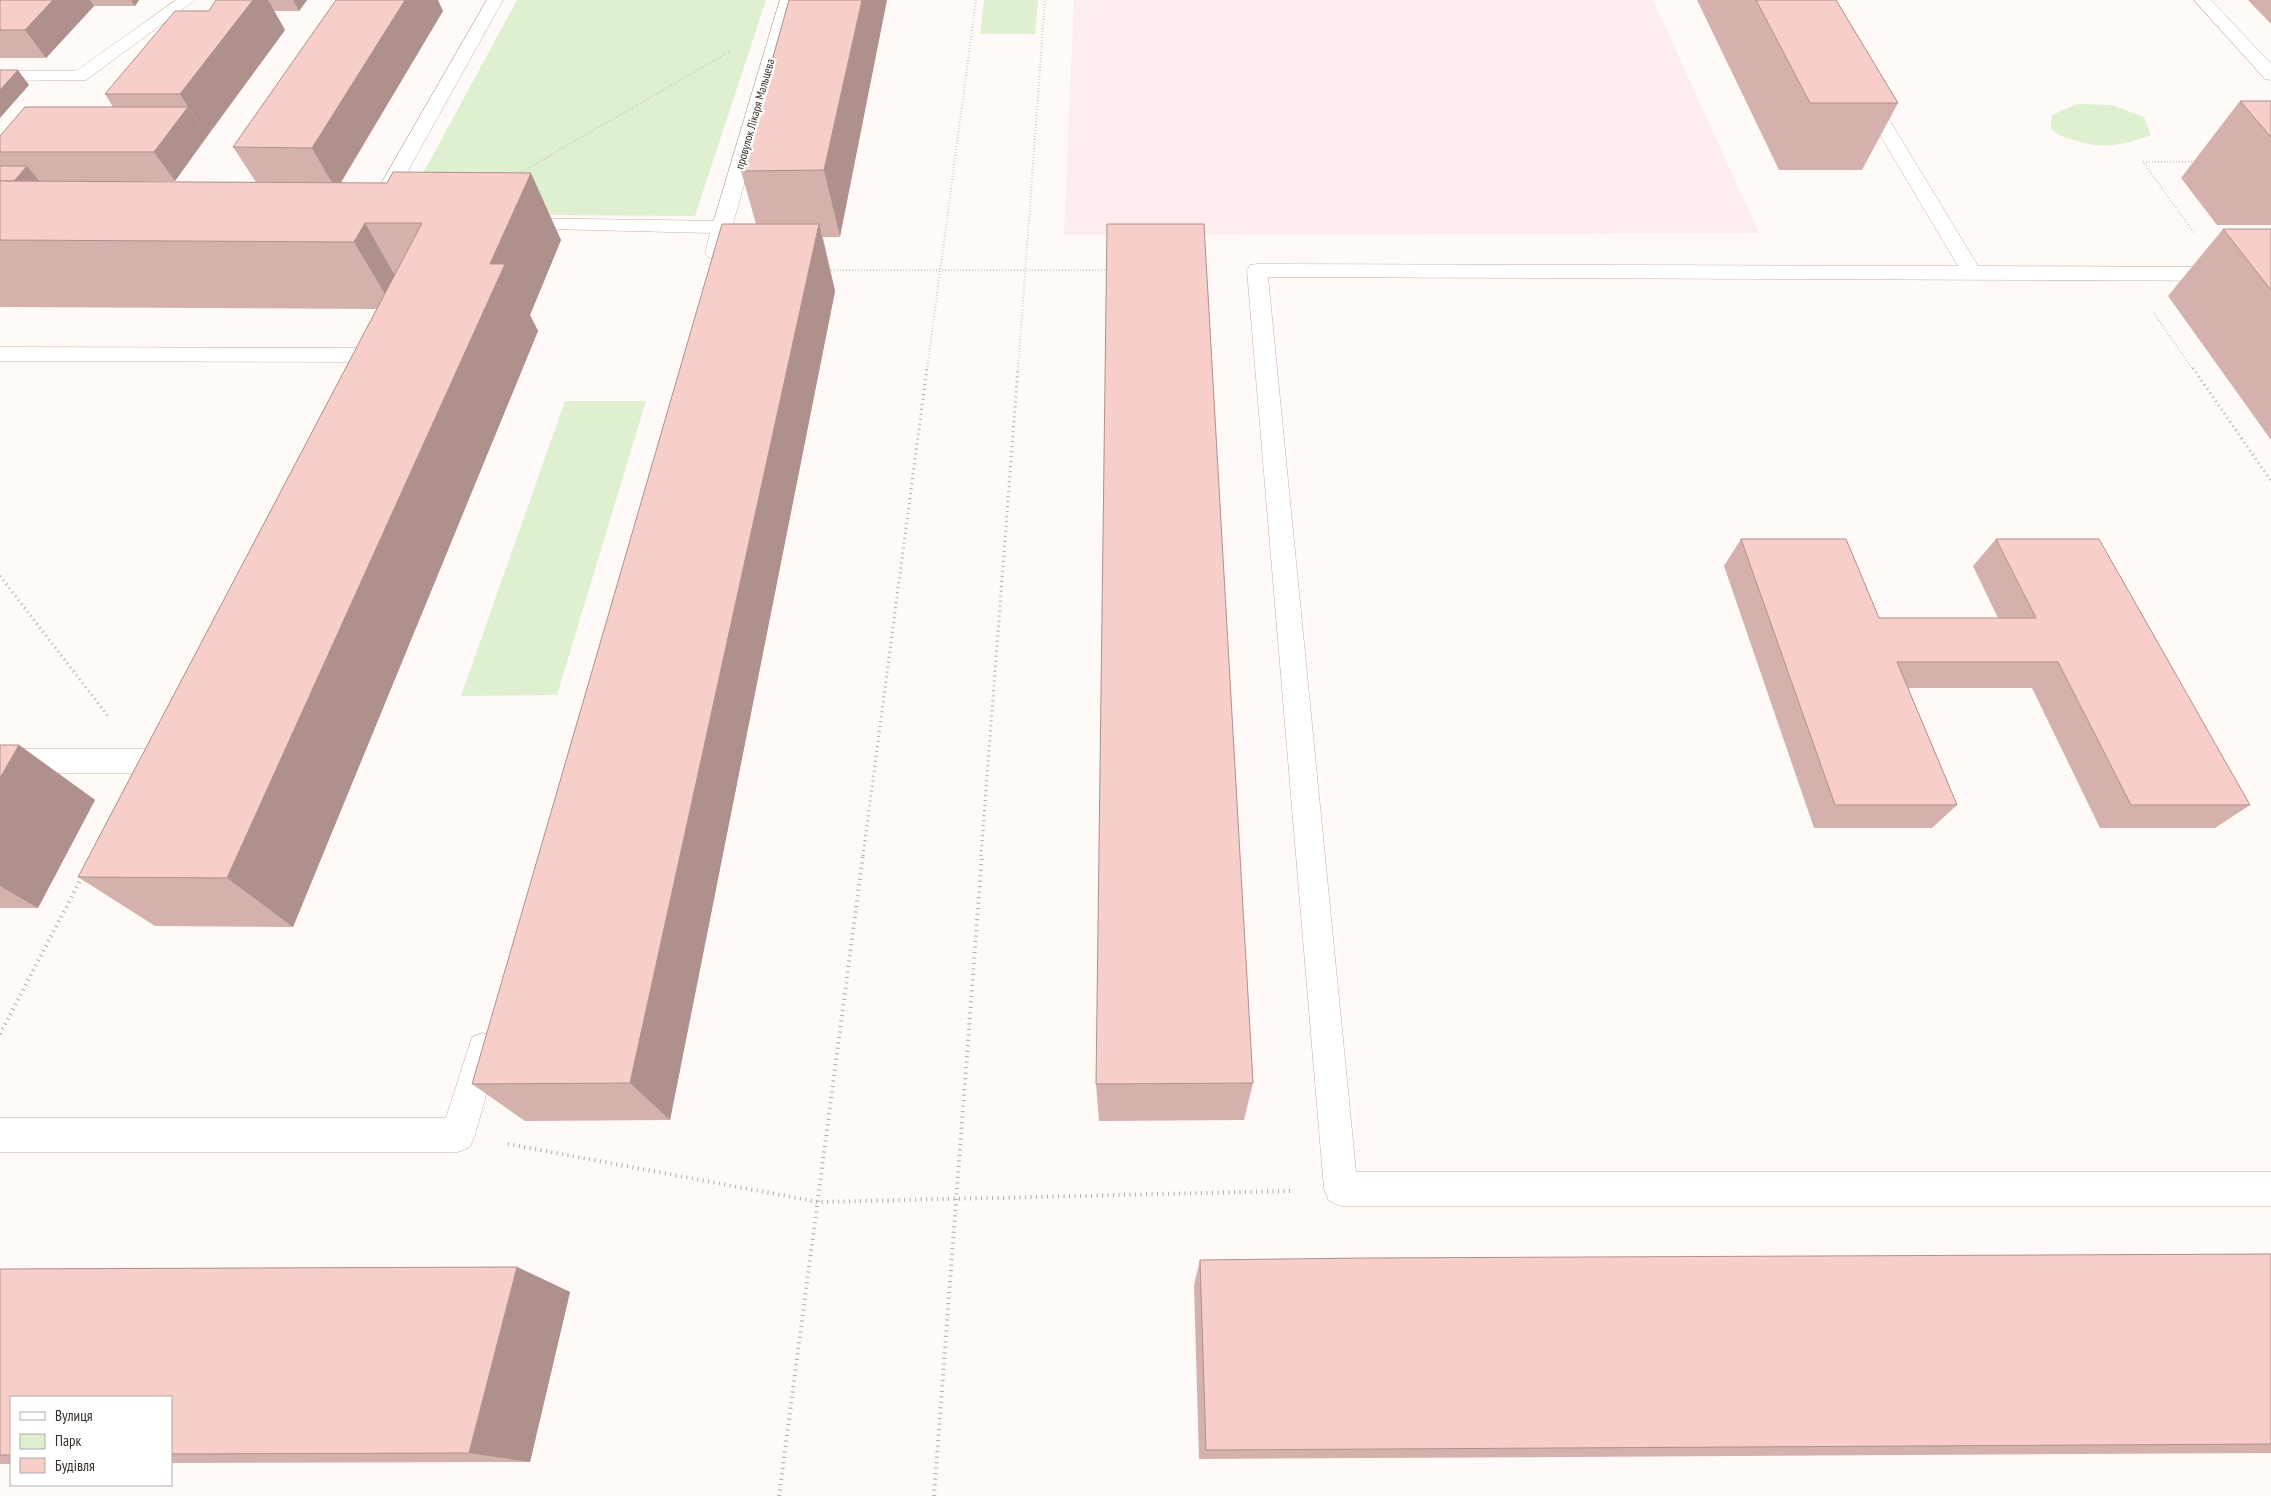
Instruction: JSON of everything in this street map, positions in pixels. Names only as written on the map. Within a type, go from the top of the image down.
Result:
[{"type":"street","points":[[0,76],[80,76],[187,0]]},
{"type":"street","points":[[373,216],[495,0]]},
{"type":"street","name":"провулок Лікаря Мальцева","points":[[707,279],[788,0]]},
{"type":"street","points":[[2202,0],[2271,74]]},
{"type":"street","points":[[1854,77],[1972,273]]},
{"type":"street","points":[[493,224],[722,228]]},
{"type":"street","points":[[2271,274],[1257,270],[1341,1190],[2271,1190]]},
{"type":"street","points":[[0,354],[381,355],[368,382]]},
{"type":"street","points":[[0,761],[177,762],[186,744]]},
{"type":"street","points":[[0,1135],[458,1135],[491,1021]]},
{"type":"path","points":[[779,1496],[976,0]]},
{"type":"path","points":[[934,1496],[1044,0]]},
{"type":"path","points":[[518,174],[782,22]]},
{"type":"path","points":[[2202,162],[2143,162],[2225,274]]},
{"type":"path","points":[[825,270],[1112,270]]},
{"type":"path","points":[[2127,274],[2271,481]]},
{"type":"path","points":[[0,576],[143,762]]},
{"type":"path","points":[[0,1034],[88,867]]},
{"type":"path","points":[[458,1135],[818,1202],[1341,1190]]},
{"type":"shaded area","points":[[1074,0],[1653,0],[1759,233],[1064,235]]},
{"type":"green space","points":[[517,0],[766,0],[695,216],[401,214]]},
{"type":"green space","points":[[984,0],[1038,0],[1035,34],[980,34]]},
{"type":"green space","points":[[2077,104],[2112,105],[2144,117],[2151,135],[2122,144],[2095,145],[2056,133],[2051,128],[2052,115]]},
{"type":"green space","points":[[565,401],[646,401],[557,695],[461,696]]},
{"type":"building","points":[[0,0],[53,0],[25,30],[0,30]]},
{"type":"building","points":[[216,0],[253,0],[180,94],[105,94],[175,11],[209,11]]},
{"type":"building","points":[[336,0],[405,0],[312,148],[233,147]]},
{"type":"building","points":[[789,0],[862,0],[824,170],[741,171]]},
{"type":"building","points":[[1756,0],[1836,0],[1898,103],[1810,103]]},
{"type":"building","points":[[0,70],[18,70],[0,90]]},
{"type":"building","points":[[2240,101],[2271,101],[2271,137]]},
{"type":"building","points":[[25,107],[188,107],[154,152],[0,152],[0,136]]},
{"type":"building","points":[[0,166],[27,166],[14,181],[0,181]]},
{"type":"building","points":[[393,172],[531,173],[490,264],[505,264],[227,878],[78,877],[422,223],[365,223],[354,242],[0,240],[0,181],[387,183]]},
{"type":"building","points":[[722,224],[819,224],[630,1083],[472,1084]]},
{"type":"building","points":[[1107,224],[1204,224],[1253,1083],[1096,1084]]},
{"type":"building","points":[[2223,229],[2271,229],[2271,290]]},
{"type":"building","points":[[1741,539],[1846,539],[1879,618],[2036,618],[1996,539],[2099,539],[2250,805],[2131,805],[2058,662],[1897,662],[1957,805],[1835,805]]},
{"type":"building","points":[[0,745],[19,745],[0,778]]},
{"type":"building","points":[[2271,1254],[2271,1444],[1206,1450],[1200,1260]]},
{"type":"building","points":[[517,1267],[469,1453],[172,1454],[172,1396],[10,1396],[10,1455],[0,1455],[0,1269]]}]
